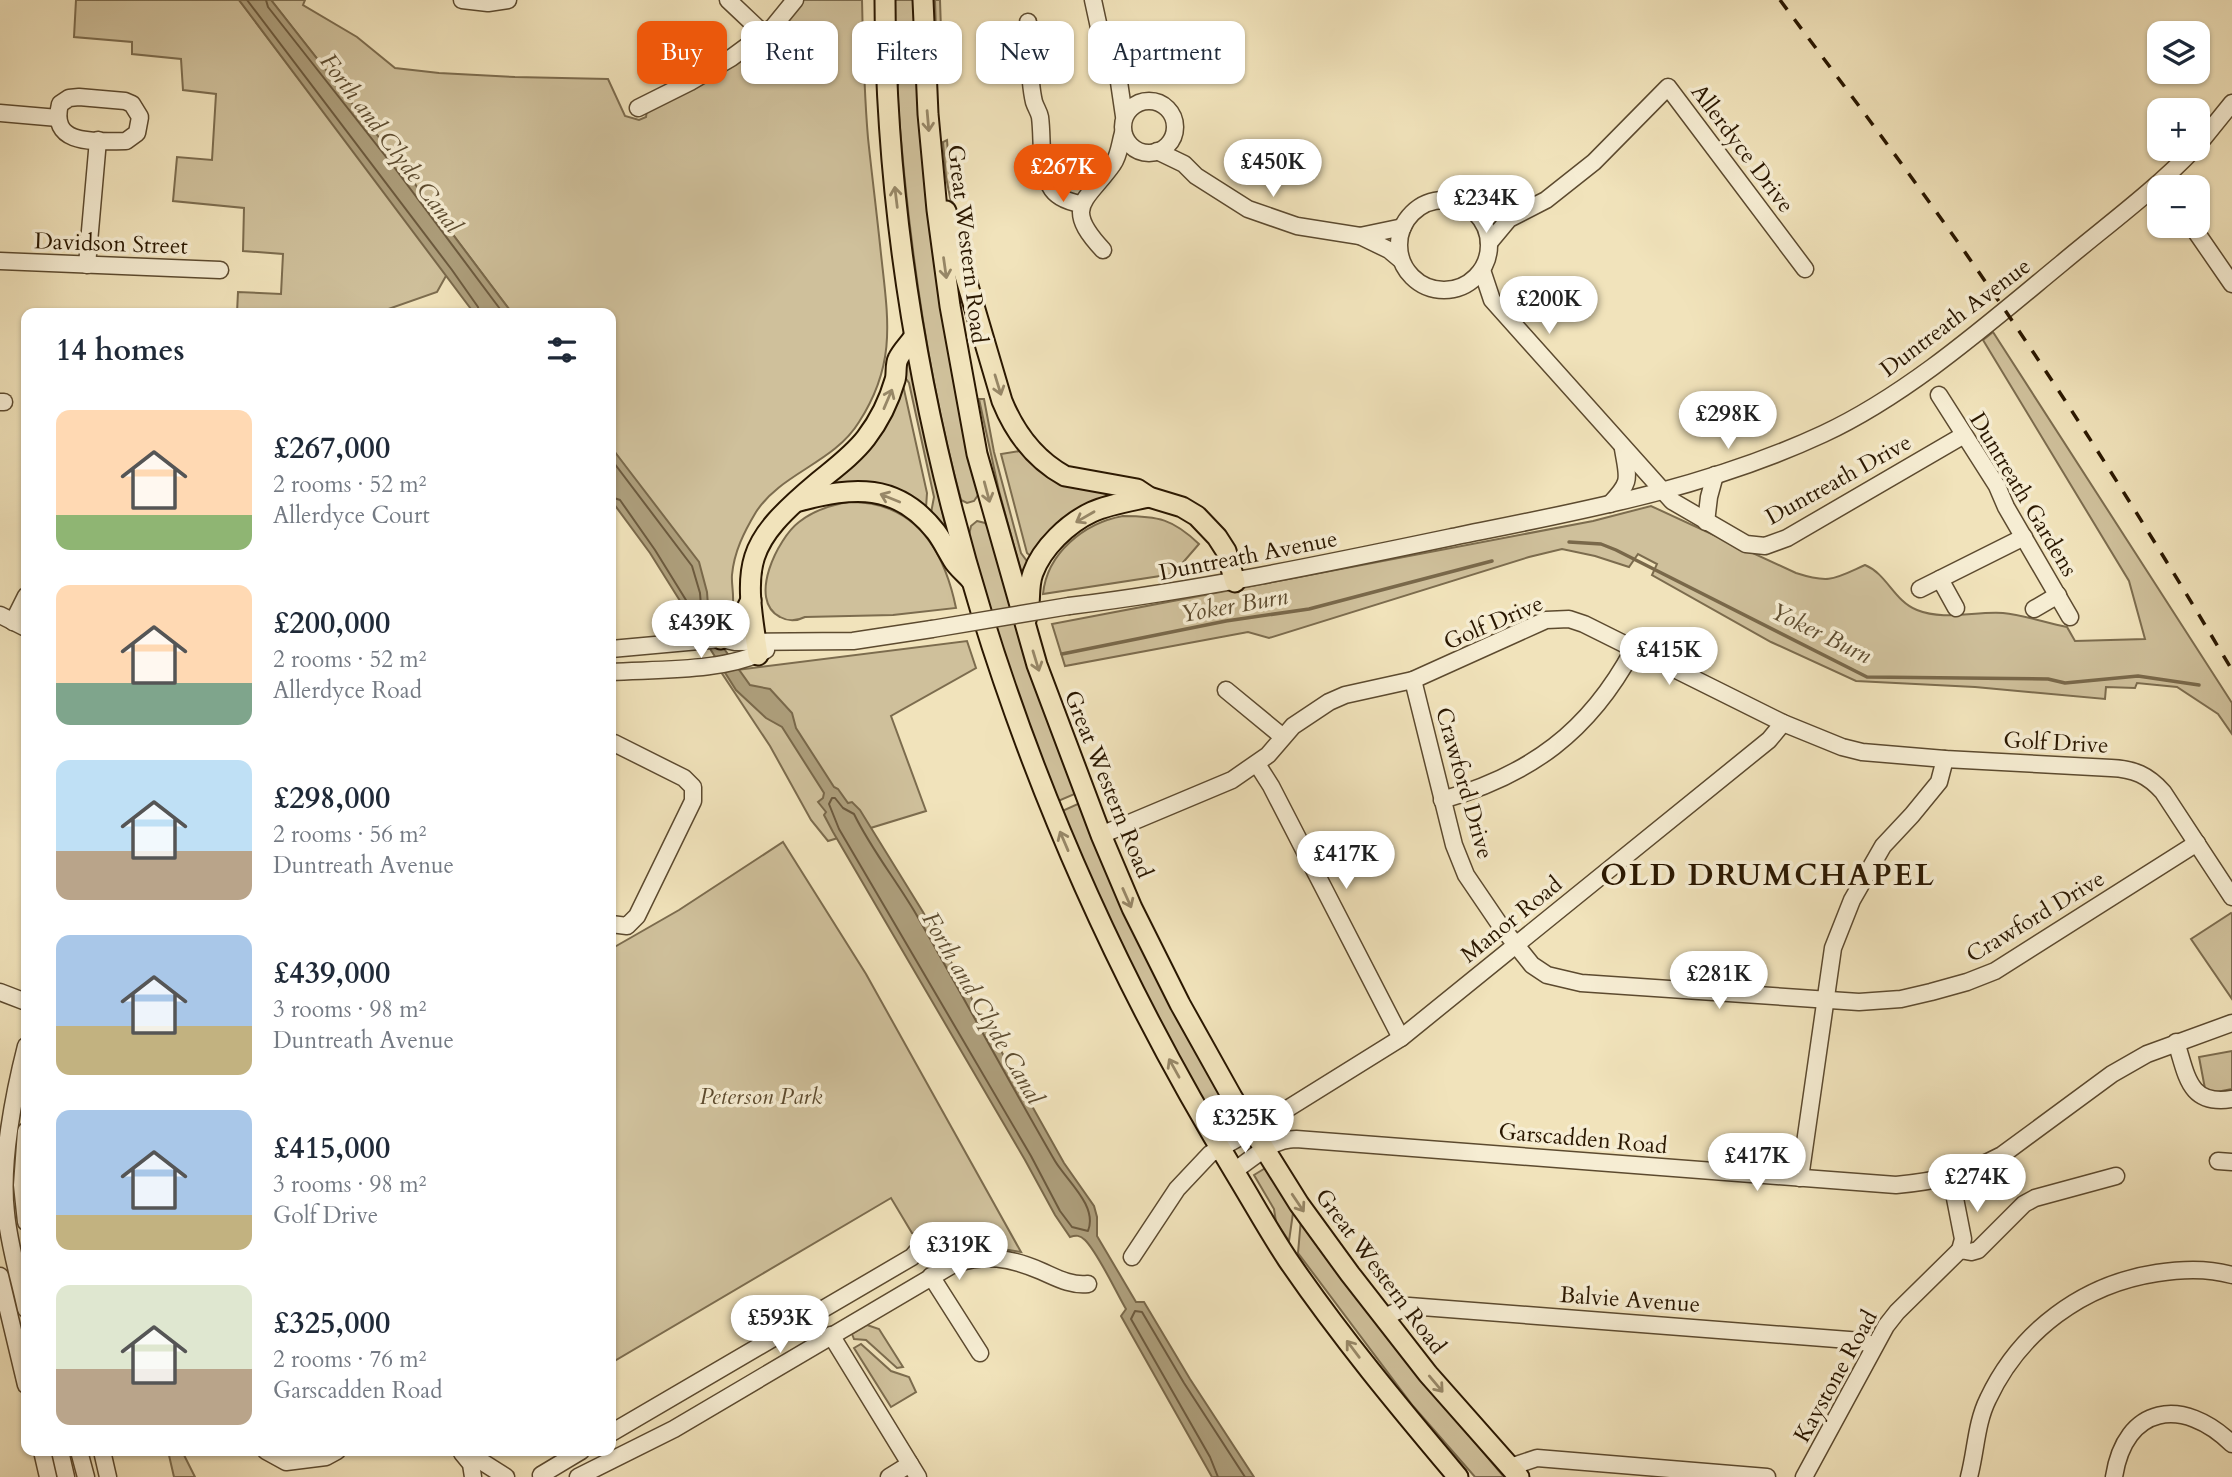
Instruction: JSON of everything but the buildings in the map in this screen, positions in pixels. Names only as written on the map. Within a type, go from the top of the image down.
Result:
[{"type":"main road","points":[[884,0],[891,156],[914,337],[934,436],[974,584],[1031,758],[1088,897],[1147,1019],[1220,1148],[1287,1258],[1350,1346],[1386,1393],[1458,1477]]},
{"type":"main road","name":"Great Western Road","points":[[923,0],[928,114],[934,176],[950,306],[971,426],[1024,624],[1048,699],[1060,724],[1101,835],[1132,908],[1180,1004],[1265,1151],[1323,1238],[1384,1317],[1443,1392],[1514,1472]]},
{"type":"main road","points":[[934,176],[1011,423],[1027,447],[1065,476],[1137,489],[1182,507],[1208,527],[1226,551],[1235,582]]},
{"type":"main road","points":[[752,652],[750,575],[761,541],[771,526],[794,503],[845,460],[865,439],[877,422],[891,392],[898,360],[914,337]]},
{"type":"main road","points":[[794,503],[825,494],[860,490],[893,498],[924,518],[954,562],[974,584]]},
{"type":"main road","points":[[1024,624],[1031,607],[1029,587],[1033,571],[1059,536],[1092,512],[1149,496]]},
{"type":"main road","points":[[728,640],[751,599]]},
{"type":"street","points":[[462,0],[508,0]]},
{"type":"street","points":[[728,0],[750,21]]},
{"type":"street","points":[[778,21],[795,0]]},
{"type":"street","points":[[1093,0],[1097,21]]},
{"type":"street","points":[[638,108],[690,82],[741,51]]},
{"type":"street","points":[[1032,84],[1034,104],[1039,113],[1044,171],[1048,184],[1055,194],[1081,204]]},
{"type":"street","points":[[1103,250],[1083,226],[1081,204],[1115,162],[1123,133],[1124,116],[1119,84]]},
{"type":"street","points":[[1115,162],[1149,152],[1170,142],[1175,125],[1170,111],[1159,102],[1146,100],[1122,84]]},
{"type":"street","name":"Allerdyce Drive","points":[[1489,243],[1509,219],[1546,200],[1594,162],[1668,87],[1805,269]]},
{"type":"street","points":[[79,97],[125,101],[140,117],[137,133],[126,141],[72,138],[63,132],[58,118],[60,104],[69,98],[79,97]]},
{"type":"street","points":[[1124,116],[1133,105],[1146,100]]},
{"type":"street","points":[[2210,130],[2232,103]]},
{"type":"street","points":[[0,113],[58,118]]},
{"type":"street","points":[[1123,133],[1130,145],[1184,164]]},
{"type":"street","points":[[1173,135],[1184,164],[1196,176],[1228,198],[1262,215],[1297,226],[1360,236],[1390,250],[1420,284],[1438,290],[1460,287],[1482,270],[1489,243],[1486,229],[1473,211]]},
{"type":"street","points":[[87,265],[98,140]]},
{"type":"street","name":"Duntreath Avenue","points":[[2171,175],[2183,161]]},
{"type":"street","name":"Duntreath Avenue","points":[[616,672],[685,668],[752,652],[782,641],[853,641],[981,619],[1235,582],[1609,506],[1715,475],[1824,433],[1902,387],[2147,197]]},
{"type":"street","points":[[1401,260],[1399,247],[1403,227],[1414,212],[1429,203],[1457,202],[1488,216],[1509,219]]},
{"type":"street","points":[[1360,236],[1403,227]]},
{"type":"street","points":[[2200,238],[2232,284]]},
{"type":"street","name":"Davidson Street","points":[[0,261],[220,270]]},
{"type":"street","points":[[1482,270],[1492,300]]},
{"type":"street","points":[[1460,287],[1492,300]]},
{"type":"street","name":"Duntreath Drive","points":[[1492,300],[1672,501],[1746,544],[1765,546],[1776,543],[1964,435]]},
{"type":"street","name":"Duntreath Gardens","points":[[1939,395],[1997,486],[2070,617]]},
{"type":"street","points":[[1609,506],[1628,480],[1623,447]]},
{"type":"street","points":[[1706,522],[1715,475]]},
{"type":"street","points":[[1920,589],[2024,537]]},
{"type":"street","points":[[1940,579],[1956,608]]},
{"type":"street","points":[[2034,609],[2057,595]]},
{"type":"street","name":"Golf Drive","points":[[1101,835],[1232,780],[1268,755],[1283,737],[1308,715],[1337,699],[1413,680],[1546,620],[1559,618],[1584,624],[1814,737],[1862,752],[2138,772],[2149,778],[2163,792],[2232,897]]},
{"type":"street","name":"Duntreath Avenue","points":[[616,649],[728,640],[752,652]]},
{"type":"street","points":[[1442,800],[1474,791],[1518,772],[1565,738],[1608,692],[1633,650]]},
{"type":"street","name":"Crawford Drive","points":[[1413,680],[1454,845],[1466,874],[1532,965],[1546,975],[1571,981],[1826,1001],[1901,999],[1967,982],[1995,971],[2197,843]]},
{"type":"street","points":[[1226,690],[1283,737]]},
{"type":"street","name":"Manor Road","points":[[1132,1257],[1177,1189],[1210,1154],[1401,1038],[1769,740],[1783,723]]},
{"type":"street","points":[[616,744],[684,778],[693,787],[693,801],[637,916],[619,925]]},
{"type":"street","points":[[1800,1178],[1833,948],[1852,900],[1882,846],[1939,782],[1945,759]]},
{"type":"street","points":[[1257,764],[1271,786],[1401,1038]]},
{"type":"street","points":[[0,992],[21,1000]]},
{"type":"street","name":"Garscadden Road","points":[[1234,1171],[1278,1141],[1296,1139],[1896,1185],[1951,1178],[2002,1155],[2112,1074],[2147,1054],[2232,1023]]},
{"type":"street","points":[[2176,1042],[2188,1081],[2194,1091],[2211,1100],[2232,1099]]},
{"type":"street","points":[[21,1068],[9,1139],[3,1210],[21,1288]]},
{"type":"street","name":"Kaystone Road","points":[[1804,1477],[1874,1346],[1897,1312],[1960,1250],[1978,1250],[2024,1204],[2035,1198],[2116,1176]]},
{"type":"street","points":[[1951,1178],[1963,1239],[1960,1250]]},
{"type":"street","points":[[3,1210],[21,1220]]},
{"type":"street","points":[[616,1430],[912,1257],[922,1245]]},
{"type":"street","points":[[578,1477],[674,1429],[931,1276],[961,1261],[999,1257],[1067,1283],[1088,1284]]},
{"type":"street","points":[[1969,1477],[1987,1400],[2016,1354],[2055,1315],[2107,1285],[2141,1275],[2202,1270],[2232,1275]]},
{"type":"street","points":[[0,1276],[21,1363]]},
{"type":"street","points":[[931,1276],[980,1353]]},
{"type":"street","points":[[8,1305],[21,1305]]},
{"type":"street","name":"Balvie Avenue","points":[[1384,1317],[1409,1306],[1746,1331],[1862,1341],[1874,1346]]},
{"type":"street","points":[[831,1335],[914,1471],[889,1477]]},
{"type":"street","points":[[658,1405],[674,1429]]},
{"type":"street","points":[[2114,1477],[2119,1452],[2126,1439],[2150,1419],[2161,1415],[2172,1413],[2196,1417],[2209,1424],[2232,1444]]},
{"type":"street","points":[[43,1456],[48,1477]]},
{"type":"street","points":[[61,1456],[66,1477]]},
{"type":"street","points":[[80,1456],[86,1477]]},
{"type":"street","points":[[103,1456],[108,1477]]},
{"type":"street","points":[[276,1456],[286,1462],[298,1462],[328,1456]]},
{"type":"street","points":[[466,1456],[471,1464],[473,1477]]},
{"type":"street","points":[[471,1456],[506,1477]]},
{"type":"street","points":[[541,1475],[573,1456]]},
{"type":"street","points":[[1514,1472],[1536,1458],[1767,1477]]},
{"type":"green space","points":[[76,0],[239,0],[447,274],[437,292],[391,308],[237,308],[238,292],[281,294],[283,254],[243,251],[244,208],[173,201],[177,157],[212,160],[216,94],[183,90],[181,59],[132,54],[132,42],[74,37]]},
{"type":"green space","points":[[271,0],[305,0],[303,5],[357,37],[395,68],[515,77],[608,79],[625,116],[639,120],[646,117],[647,110],[687,84],[727,84],[727,58],[741,49],[741,84],[838,84],[838,21],[783,21],[803,0],[862,0],[863,21],[852,21],[852,84],[865,84],[868,138],[886,299],[885,360],[871,401],[848,436],[836,448],[779,487],[756,512],[737,550],[732,575],[733,604],[727,617],[708,626],[705,621],[708,606],[649,499],[616,454],[616,308],[508,308]]},
{"type":"green space","points":[[894,0],[917,0],[917,21],[894,21]]},
{"type":"green space","points":[[935,0],[940,0],[941,21],[936,21]]},
{"type":"green space","points":[[898,84],[919,84],[980,492],[974,501],[967,503],[961,500],[948,450],[919,297]]},
{"type":"green space","points":[[947,140],[954,201],[951,202],[943,142]]},
{"type":"green space","points":[[1993,332],[2232,703],[2232,734],[2218,714],[2177,687],[2137,683],[2135,688],[2106,687],[2105,699],[1975,687],[1856,681],[1771,642],[1652,575],[1657,564],[1638,554],[1629,567],[1562,549],[1269,638],[1248,632],[1065,666],[1052,624],[1593,521],[1651,506],[1796,573],[1825,579],[1846,574],[1865,565],[1873,569],[1909,606],[1927,613],[2019,615],[2067,627],[2075,641],[2145,639],[2129,581],[1983,340]]},
{"type":"green space","points":[[908,346],[947,533],[931,513],[934,497],[909,383],[902,373]]},
{"type":"green space","points":[[903,385],[927,493],[926,508],[889,488],[867,482],[825,485]]},
{"type":"green space","points":[[979,399],[984,399],[994,452],[1021,553],[1029,564],[1023,579],[999,491]]},
{"type":"green space","points":[[1020,451],[1132,494],[1033,558],[1027,553],[1001,454]]},
{"type":"green space","points":[[849,502],[872,504],[892,510],[923,533],[944,567],[956,608],[893,615],[805,617],[793,620],[780,617],[770,609],[766,597],[769,569],[791,530],[811,514],[829,506]]},
{"type":"green space","points":[[1123,516],[1156,518],[1173,524],[1199,544],[1173,574],[1043,594],[1052,566],[1070,542],[1095,525]]},
{"type":"green space","points":[[977,521],[985,523],[990,529],[1077,793],[1056,802],[1019,703],[978,570],[969,535],[971,526]]},
{"type":"green space","points":[[967,641],[976,668],[891,716],[926,811],[828,841],[811,820],[770,746],[721,672]]},
{"type":"green space","points":[[1080,803],[1233,1107],[1212,1121],[1161,1031],[1060,812]]},
{"type":"green space","name":"Peterson Park","points":[[783,842],[866,974],[1021,1252],[984,1246],[943,1255],[931,1247],[926,1235],[912,1233],[891,1198],[616,1360],[616,946],[679,910]]},
{"type":"green space","points":[[2232,914],[2232,999],[2191,939]]},
{"type":"green space","points":[[2232,1051],[2232,1089],[2206,1094],[2199,1057]]},
{"type":"green space","points":[[1267,1167],[1294,1206],[1289,1241],[1276,1222],[1274,1209],[1254,1175]]},
{"type":"green space","points":[[1301,1219],[1388,1339],[1504,1477],[1475,1477],[1413,1406],[1298,1253]]},
{"type":"green space","points":[[867,1325],[879,1329],[903,1367],[897,1368],[866,1340],[854,1339],[852,1334]]},
{"type":"green space","points":[[861,1344],[891,1371],[909,1377],[916,1392],[891,1407],[854,1348]]},
{"type":"green space","points":[[169,1456],[184,1456],[195,1477],[174,1477]]},
{"type":"water","points":[[239,0],[271,0],[508,308],[470,308]]},
{"type":"water","points":[[616,454],[699,562],[707,592],[705,622],[750,685],[770,689],[792,713],[796,728],[834,787],[848,803],[852,802],[860,810],[923,912],[1064,1163],[1094,1206],[1097,1236],[1136,1302],[1144,1302],[1254,1477],[1212,1477],[1121,1316],[1126,1309],[1101,1263],[1083,1238],[1070,1237],[1055,1215],[833,832],[824,815],[826,812],[818,802],[824,793],[782,727],[766,718],[736,690],[650,553],[616,507]]},
{"type":"waterway","name":"Yoker Burn","points":[[1569,542],[1601,544],[1616,550],[1867,677],[2048,679],[2065,683],[2138,676],[2199,685]]},
{"type":"waterway","name":"Yoker Burn","points":[[1062,654],[1226,621],[1309,609],[1492,561]]},
{"type":"railway","points":[[1780,0],[1992,291],[2129,500],[2232,670]]},
{"type":"district","name":"OLD DRUMCHAPEL","points":[[1768,875]]},
{"type":"water label","name":"Forth and Clyde Canal","points":[[391,143]]},
{"type":"water label","name":"Forth and Clyde Canal","points":[[983,1008]]}]
